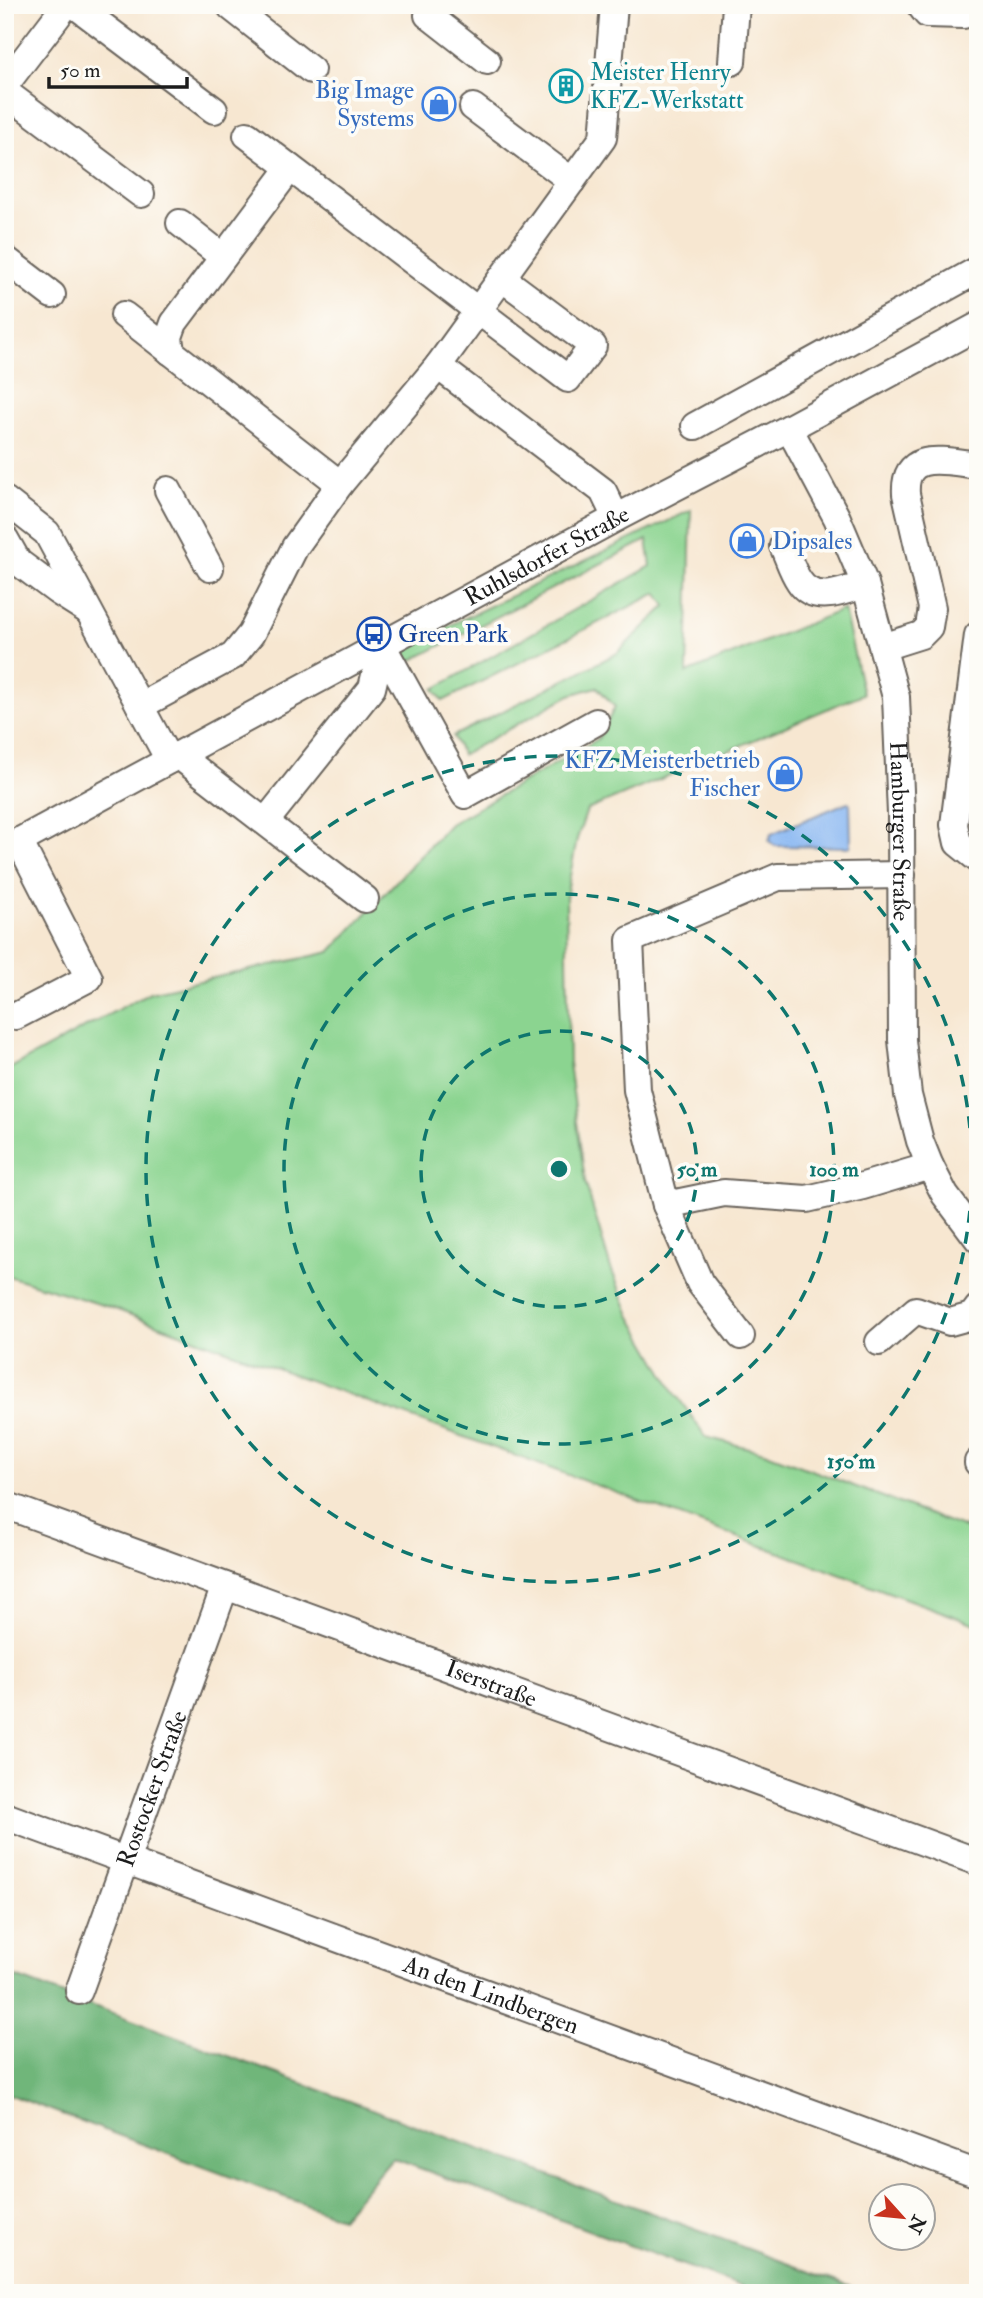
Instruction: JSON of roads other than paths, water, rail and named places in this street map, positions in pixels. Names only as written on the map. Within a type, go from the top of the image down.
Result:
[{"type":"street","points":[[5,85],[66,5]]},
{"type":"street","points":[[75,5],[214,110]]},
{"type":"street","points":[[233,5],[231,7],[311,70]]},
{"type":"street","points":[[436,5],[428,15],[487,61]]},
{"type":"street","points":[[140,706],[233,656],[251,634],[295,547],[340,484],[438,366],[603,138],[614,5]]},
{"type":"street","points":[[732,62],[736,5]]},
{"type":"street","points":[[920,5],[927,14],[963,15]]},
{"type":"street","points":[[5,92],[141,194]]},
{"type":"street","points":[[473,107],[572,181]]},
{"type":"street","points":[[247,135],[569,379],[593,346],[502,278]]},
{"type":"street","points":[[171,352],[169,337],[174,323],[290,168]]},
{"type":"street","points":[[180,223],[223,257]]},
{"type":"street","points":[[5,259],[52,295]]},
{"type":"street","points":[[695,426],[978,270]]},
{"type":"street","points":[[124,315],[340,484]]},
{"type":"street","name":"Ruhlsdorfer Straße","points":[[12,845],[616,518],[978,326]]},
{"type":"street","points":[[438,366],[603,491],[616,518]]},
{"type":"street","name":"Hamburger Straße","points":[[789,428],[837,518],[865,584],[896,697],[902,875],[902,1040],[908,1095],[920,1141],[930,1166],[945,1195],[978,1239]]},
{"type":"street","points":[[883,647],[921,635],[929,627],[932,608],[905,481],[911,470],[920,462],[933,460],[978,465]]},
{"type":"street","points":[[168,490],[210,568]]},
{"type":"street","points":[[5,500],[47,533],[140,706],[174,758],[266,821],[365,899]]},
{"type":"street","points":[[5,539],[18,562],[89,611]]},
{"type":"street","points":[[783,546],[799,583],[807,589],[818,594],[838,594],[865,584]]},
{"type":"street","points":[[978,635],[954,825],[958,843],[978,859]]},
{"type":"street","points":[[382,645],[464,795],[596,722]]},
{"type":"street","points":[[266,821],[372,688],[382,645]]},
{"type":"street","points":[[12,845],[89,978],[16,1016]]},
{"type":"street","points":[[741,1336],[700,1283],[666,1205],[637,1090],[630,940],[778,877],[902,875]]},
{"type":"street","points":[[666,1205],[724,1193],[807,1199],[930,1166]]},
{"type":"street","points":[[879,1342],[916,1310],[950,1322],[972,1316],[978,1308]]},
{"type":"street","name":"Iserstraße","points":[[5,1505],[978,1862]]},
{"type":"street","name":"Rostocker Straße","points":[[79,1991],[225,1586]]},
{"type":"street","name":"An den Lindbergen","points":[[5,1816],[978,2174]]},
{"type":"water","points":[[848,802],[849,847],[775,846],[769,841],[771,834]]},
{"type":"place","name":"Meister Henry KFZ-Werkstatt","points":[[566,86]]},
{"type":"place","name":"Big Image Systems","points":[[439,104]]},
{"type":"place","name":"Dipsales","points":[[747,541]]},
{"type":"place","name":"Green Park","points":[[374,634]]},
{"type":"place","name":"KFZ Meisterbetrieb Fischer","points":[[785,774]]}]
